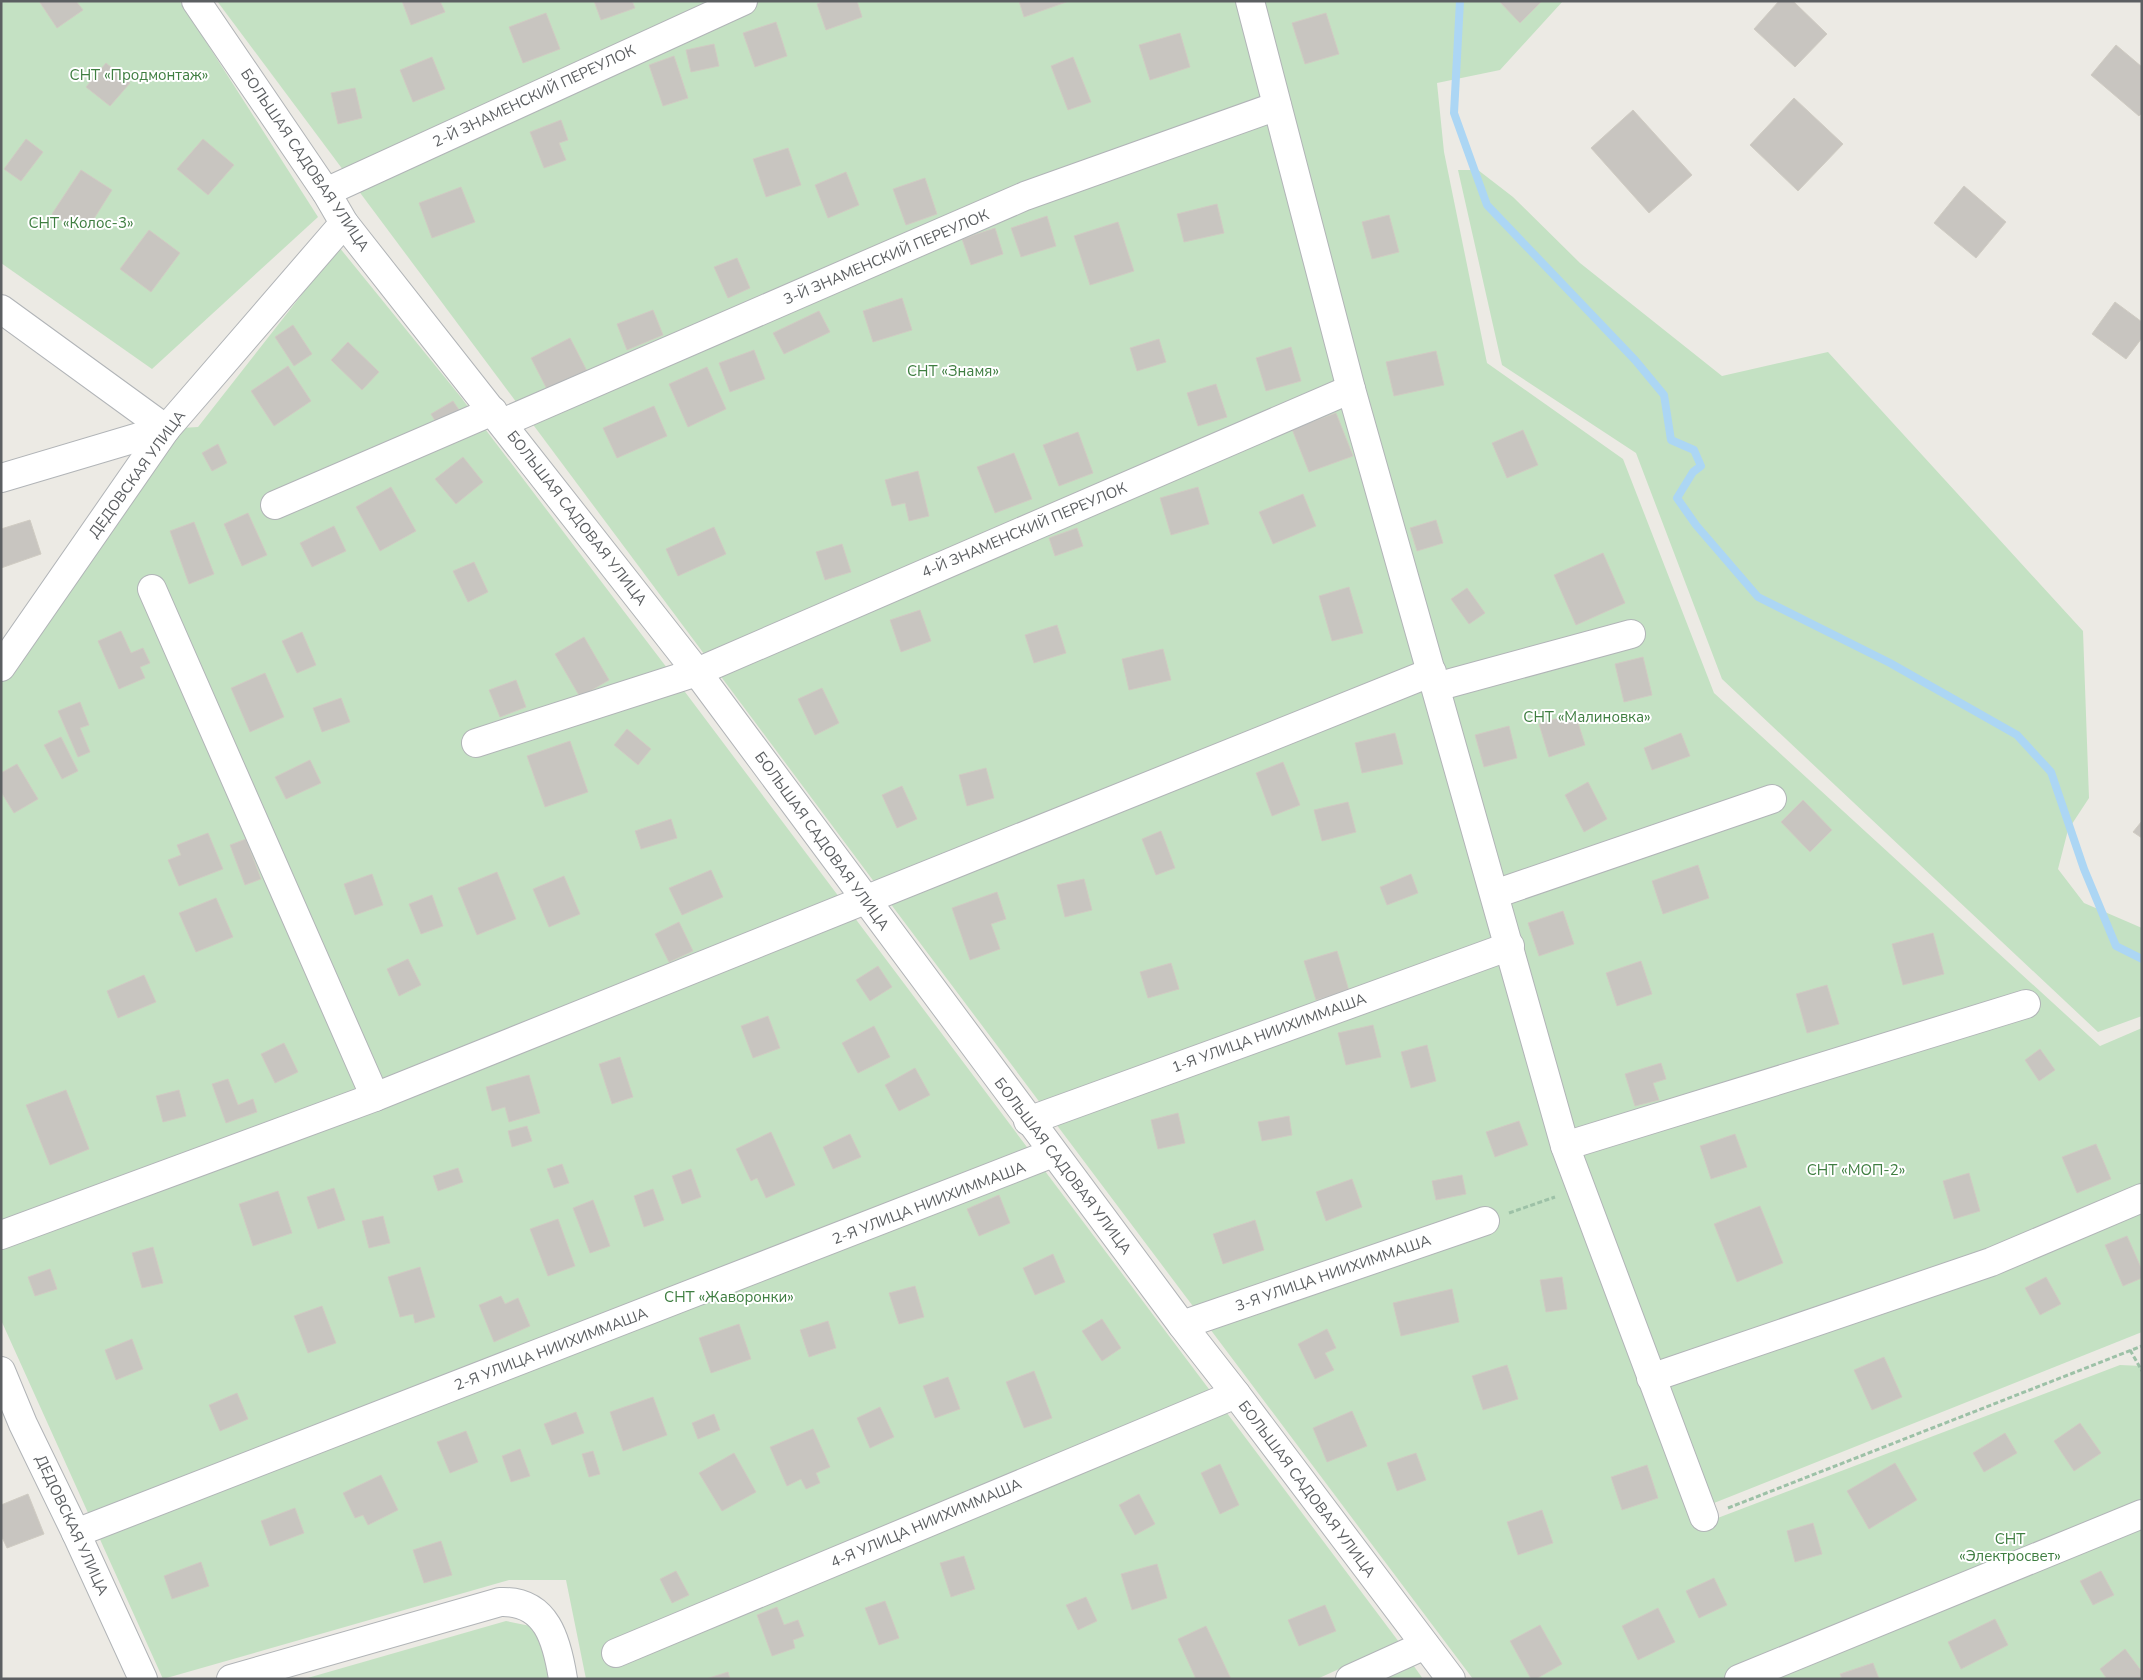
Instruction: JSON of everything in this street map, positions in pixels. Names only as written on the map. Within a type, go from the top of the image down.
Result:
[{"type":"street","name":"БОЛЬШАЯ САДОВАЯ УЛИЦА","points":[[196,1],[326,192],[344,223],[697,672],[1028,1120],[1451,1679]]},
{"type":"street","name":"2-Й ЗНАМЕНСКИЙ ПЕРЕУЛОК","points":[[326,192],[743,1]]},
{"type":"street","points":[[1250,1],[1351,389],[1565,1146],[1579,1188],[1704,1517]]},
{"type":"street","name":"3-Й ЗНАМЕНСКИЙ ПЕРЕУЛОК","points":[[275,505],[497,417],[1025,196],[1277,106]]},
{"type":"street","name":"ДЕДОВСКАЯ УЛИЦА","points":[[1,667],[166,429],[344,223]]},
{"type":"street","points":[[1,309],[166,429]]},
{"type":"street","name":"4-Й ЗНАМЕНСКИЙ ПЕРЕУЛОК","points":[[476,743],[697,672],[1351,389]]},
{"type":"street","points":[[1,478],[166,429]]},
{"type":"street","points":[[152,589],[375,1097]]},
{"type":"street","points":[[1,1235],[375,1097],[866,900],[1434,680],[1631,634]]},
{"type":"street","points":[[1495,894],[1772,799]]},
{"type":"street","name":"1-Я УЛИЦА НИИХИММАША","points":[[1028,1120],[1510,946]]},
{"type":"street","points":[[1565,1146],[2026,1004]]},
{"type":"street","name":"2-Я УЛИЦА НИИХИММАША","points":[[76,1533],[1053,1153]]},
{"type":"street","points":[[1651,1378],[1991,1262],[2142,1198]]},
{"type":"street","name":"3-Я УЛИЦА НИИХИММАША","points":[[1182,1325],[1484,1221]]},
{"type":"street","name":"ДЕДОВСКАЯ УЛИЦА","points":[[1,1371],[12,1428],[76,1533],[143,1679]]},
{"type":"street","name":"4-Я УЛИЦА НИИХИММАША","points":[[616,1653],[1236,1394]]},
{"type":"street","points":[[1739,1679],[2142,1514]]},
{"type":"street","points":[[231,1679],[500,1602],[515,1601],[528,1606],[540,1614],[558,1649],[563,1679]]},
{"type":"street","points":[[1350,1679],[1425,1646]]},
{"type":"path","points":[[1484,1221],[1579,1188]]},
{"type":"path","points":[[1704,1517],[2142,1346]]},
{"type":"path","points":[[2130,1350],[2142,1371]]},
{"type":"green space","points":[[1,1],[180,1],[318,217],[152,369],[1,263]]},
{"type":"green space","name":"СНТ «Знамя»","points":[[217,1],[1237,1],[1415,667],[875,883]]},
{"type":"green space","name":"СНТ «МОП-2»","points":[[1263,1],[1563,1],[1500,70],[1437,83],[1444,152],[1487,363],[1623,459],[1714,693],[2100,1046],[2142,1028],[2142,1332],[1709,1505],[1580,1163],[1414,573]]},
{"type":"green space","points":[[1458,170],[1478,170],[1513,197],[1580,263],[1722,376],[1828,352],[2083,631],[2089,798],[2068,830],[2058,869],[2084,903],[2142,928],[2142,1016],[2098,1032],[1722,679],[1636,453],[1502,365]]},
{"type":"green space","name":"СНТ «Жаворонки»","points":[[339,247],[460,396],[664,664],[1399,1642],[1317,1679],[586,1679],[566,1580],[509,1580],[163,1679],[1,1320],[1,667],[166,429],[198,427]]},
{"type":"green space","name":"СНТ «Электросвет»","points":[[1422,686],[1570,1193],[1694,1527],[2120,1365],[2142,1366],[2142,1679],[1473,1679],[890,903]]},
{"type":"green space","points":[[506,1621],[540,1628],[548,1679],[304,1679]]},
{"type":"green space","points":[[1411,1662],[1423,1679],[1373,1679]]},
{"type":"building","points":[[39,1],[76,1],[83,10],[57,28]]},
{"type":"building","points":[[402,1],[440,1],[445,12],[411,25]]},
{"type":"building","points":[[594,1],[632,1],[635,8],[601,20]]},
{"type":"building","points":[[824,1],[857,1],[862,17],[826,30],[817,4]]},
{"type":"building","points":[[1019,1],[1069,1],[1024,17]]},
{"type":"building","points":[[1499,1],[1542,1],[1520,23]]},
{"type":"building","points":[[1779,1],[1793,1],[1827,34],[1795,67],[1754,29]]},
{"type":"building","points":[[546,13],[560,49],[523,63],[509,27]]},
{"type":"building","points":[[1326,13],[1339,54],[1305,64],[1292,23]]},
{"type":"building","points":[[776,22],[787,56],[755,67],[743,33]]},
{"type":"building","points":[[1180,33],[1190,67],[1150,80],[1139,45]]},
{"type":"building","points":[[714,44],[719,66],[691,72],[686,50]]},
{"type":"building","points":[[2116,45],[2142,67],[2142,113],[2139,116],[2091,75]]},
{"type":"building","points":[[674,56],[688,98],[663,106],[649,65]]},
{"type":"building","points":[[432,57],[445,89],[413,102],[400,70]]},
{"type":"building","points":[[1073,57],[1091,102],[1068,110],[1051,66]]},
{"type":"building","points":[[106,63],[130,83],[110,106],[86,87]]},
{"type":"building","points":[[355,88],[362,118],[338,124],[331,93]]},
{"type":"building","points":[[1794,98],[1843,144],[1798,191],[1750,145]]},
{"type":"building","points":[[1633,110],[1692,175],[1649,213],[1591,148]]},
{"type":"building","points":[[561,120],[568,140],[559,143],[566,160],[544,168],[530,132]]},
{"type":"building","points":[[26,139],[43,152],[21,181],[4,169]]},
{"type":"building","points":[[203,139],[234,165],[208,195],[177,169]]},
{"type":"building","points":[[788,148],[801,185],[766,197],[753,159]]},
{"type":"building","points":[[81,170],[112,190],[90,225],[77,216],[70,226],[52,214]]},
{"type":"building","points":[[846,172],[859,205],[828,218],[815,185]]},
{"type":"building","points":[[925,178],[937,214],[906,225],[893,189]]},
{"type":"building","points":[[1964,186],[2006,222],[1976,258],[1934,223]]},
{"type":"building","points":[[461,187],[475,222],[432,238],[419,203]]},
{"type":"building","points":[[1217,204],[1224,233],[1184,242],[1177,214]]},
{"type":"building","points":[[1389,215],[1399,252],[1372,259],[1362,222]]},
{"type":"building","points":[[1047,216],[1056,246],[1021,257],[1011,228]]},
{"type":"building","points":[[1118,222],[1134,271],[1090,285],[1074,236]]},
{"type":"building","points":[[995,228],[1003,254],[971,265],[962,239]]},
{"type":"building","points":[[149,230],[180,253],[151,292],[120,269]]},
{"type":"building","points":[[737,258],[750,288],[728,298],[714,267]]},
{"type":"building","points":[[902,298],[912,330],[873,342],[863,311]]},
{"type":"building","points":[[2115,302],[2142,322],[2142,338],[2126,359],[2092,334]]},
{"type":"building","points":[[653,310],[663,335],[627,350],[617,324]]},
{"type":"building","points":[[819,311],[830,332],[784,354],[773,333]]},
{"type":"building","points":[[293,325],[312,354],[294,366],[275,337]]},
{"type":"building","points":[[570,338],[589,375],[550,395],[531,358]]},
{"type":"building","points":[[1159,339],[1166,362],[1137,371],[1130,348]]},
{"type":"building","points":[[348,342],[379,372],[362,390],[331,360]]},
{"type":"building","points":[[1291,347],[1301,381],[1266,391],[1256,358]]},
{"type":"building","points":[[754,350],[765,379],[730,392],[719,363]]},
{"type":"building","points":[[1436,351],[1444,385],[1394,396],[1386,362]]},
{"type":"building","points":[[288,366],[311,401],[274,426],[251,391]]},
{"type":"building","points":[[707,367],[726,409],[688,427],[669,384]]},
{"type":"building","points":[[1216,384],[1227,417],[1198,426],[1187,393]]},
{"type":"building","points":[[453,401],[461,413],[439,427],[431,414]]},
{"type":"building","points":[[654,406],[667,436],[617,458],[603,428]]},
{"type":"building","points":[[1336,413],[1353,456],[1309,472],[1292,429]]},
{"type":"building","points":[[1523,430],[1538,465],[1507,478],[1492,443]]},
{"type":"building","points":[[1078,432],[1093,473],[1059,486],[1043,445]]},
{"type":"building","points":[[218,444],[227,463],[212,471],[202,453]]},
{"type":"building","points":[[1014,453],[1032,499],[995,513],[977,467]]},
{"type":"building","points":[[463,457],[483,482],[456,504],[435,479]]},
{"type":"building","points":[[918,471],[929,516],[909,521],[905,503],[892,506],[885,480]]},
{"type":"building","points":[[391,487],[416,531],[380,551],[356,507]]},
{"type":"building","points":[[1198,487],[1209,524],[1171,535],[1160,498]]},
{"type":"building","points":[[1303,494],[1316,526],[1273,544],[1259,512]]},
{"type":"building","points":[[248,513],[267,555],[242,566],[224,524]]},
{"type":"building","points":[[30,520],[41,554],[1,568],[1,529]]},
{"type":"building","points":[[1436,520],[1443,543],[1417,551],[1410,528]]},
{"type":"building","points":[[194,522],[214,574],[189,584],[170,531]]},
{"type":"building","points":[[334,526],[346,551],[312,567],[300,543]]},
{"type":"building","points":[[714,527],[726,554],[678,576],[666,549]]},
{"type":"building","points":[[1077,528],[1083,546],[1055,556],[1049,538]]},
{"type":"building","points":[[842,544],[851,572],[825,580],[816,552]]},
{"type":"building","points":[[1603,553],[1625,603],[1576,625],[1554,575]]},
{"type":"building","points":[[474,562],[488,592],[468,602],[453,571]]},
{"type":"building","points":[[1349,587],[1363,633],[1332,641],[1319,596]]},
{"type":"building","points":[[1467,588],[1485,613],[1469,624],[1451,599]]},
{"type":"building","points":[[920,610],[931,641],[901,652],[890,620]]},
{"type":"building","points":[[1057,625],[1066,653],[1034,663],[1025,635]]},
{"type":"building","points":[[121,631],[131,653],[143,648],[150,663],[140,667],[145,678],[119,689],[98,641]]},
{"type":"building","points":[[302,632],[316,665],[297,673],[282,641]]},
{"type":"building","points":[[584,637],[609,680],[580,697],[555,654]]},
{"type":"building","points":[[1163,649],[1171,680],[1129,690],[1122,659]]},
{"type":"building","points":[[1643,657],[1652,695],[1624,702],[1615,664]]},
{"type":"building","points":[[265,673],[284,717],[250,732],[231,688]]},
{"type":"building","points":[[516,680],[526,707],[500,717],[489,690]]},
{"type":"building","points":[[822,688],[839,723],[815,735],[798,699]]},
{"type":"building","points":[[341,698],[350,722],[322,732],[313,708]]},
{"type":"building","points":[[80,702],[89,725],[80,728],[90,752],[78,757],[58,711]]},
{"type":"building","points":[[1575,713],[1585,745],[1549,757],[1539,724]]},
{"type":"building","points":[[1509,726],[1517,758],[1484,767],[1475,735]]},
{"type":"building","points":[[627,729],[651,749],[638,765],[614,745]]},
{"type":"building","points":[[1395,733],[1403,764],[1362,773],[1355,743]]},
{"type":"building","points":[[1681,733],[1690,756],[1652,770],[1644,748]]},
{"type":"building","points":[[61,737],[78,771],[62,779],[44,745]]},
{"type":"building","points":[[570,741],[588,792],[545,807],[527,756]]},
{"type":"building","points":[[310,760],[321,783],[286,799],[275,777]]},
{"type":"building","points":[[1283,762],[1300,805],[1272,816],[1256,773]]},
{"type":"building","points":[[17,764],[38,799],[14,813],[1,792],[1,773]]},
{"type":"building","points":[[986,768],[994,798],[967,806],[959,775]]},
{"type":"building","points":[[1588,782],[1607,819],[1584,832],[1565,795]]},
{"type":"building","points":[[902,786],[917,819],[897,828],[882,795]]},
{"type":"building","points":[[1803,800],[1832,830],[1810,852],[1781,822]]},
{"type":"building","points":[[1348,802],[1356,832],[1322,841],[1314,810]]},
{"type":"building","points":[[671,819],[677,838],[641,849],[635,831]]},
{"type":"building","points":[[2142,821],[2142,838],[2133,832]]},
{"type":"building","points":[[1161,831],[1175,868],[1156,875],[1142,839]]},
{"type":"building","points":[[208,833],[223,869],[179,886],[168,860],[181,855],[177,845]]},
{"type":"building","points":[[246,839],[261,879],[245,885],[230,845]]},
{"type":"building","points":[[1698,865],[1709,898],[1663,914],[1652,881]]},
{"type":"building","points":[[711,870],[723,897],[682,915],[669,888]]},
{"type":"building","points":[[497,872],[516,919],[477,935],[458,888]]},
{"type":"building","points":[[372,874],[383,905],[355,915],[344,884]]},
{"type":"building","points":[[1411,874],[1418,893],[1387,905],[1380,887]]},
{"type":"building","points":[[564,876],[580,914],[549,927],[533,889]]},
{"type":"building","points":[[1084,879],[1092,910],[1065,917],[1057,885]]},
{"type":"building","points":[[997,892],[1006,919],[991,924],[1000,949],[970,960],[952,908]]},
{"type":"building","points":[[432,895],[443,926],[421,934],[409,904]]},
{"type":"building","points":[[216,898],[233,937],[196,952],[179,913]]},
{"type":"building","points":[[1563,911],[1574,944],[1539,956],[1528,923]]},
{"type":"building","points":[[679,922],[693,951],[669,962],[655,934]]},
{"type":"building","points":[[1933,933],[1944,974],[1903,985],[1892,944]]},
{"type":"building","points":[[1337,951],[1349,991],[1316,1000],[1304,961]]},
{"type":"building","points":[[408,959],[421,985],[399,996],[387,969]]},
{"type":"building","points":[[1641,961],[1652,994],[1617,1006],[1606,973]]},
{"type":"building","points":[[1171,963],[1179,989],[1148,998],[1140,972]]},
{"type":"building","points":[[878,966],[892,987],[870,1001],[856,980]]},
{"type":"building","points":[[144,975],[156,1002],[118,1018],[107,991]]},
{"type":"building","points":[[1827,985],[1839,1024],[1807,1033],[1796,994]]},
{"type":"building","points":[[768,1016],[780,1048],[753,1058],[741,1026]]},
{"type":"building","points":[[1373,1025],[1381,1057],[1346,1065],[1338,1033]]},
{"type":"building","points":[[874,1026],[890,1057],[858,1073],[842,1043]]},
{"type":"building","points":[[284,1043],[298,1072],[275,1083],[261,1054]]},
{"type":"building","points":[[1427,1045],[1436,1081],[1411,1088],[1401,1052]]},
{"type":"building","points":[[2040,1049],[2055,1070],[2039,1081],[2025,1060]]},
{"type":"building","points":[[620,1057],[633,1097],[612,1104],[599,1064]]},
{"type":"building","points":[[1661,1063],[1666,1079],[1653,1083],[1659,1100],[1635,1106],[1625,1074]]},
{"type":"building","points":[[915,1068],[930,1095],[899,1111],[885,1085]]},
{"type":"building","points":[[529,1075],[540,1113],[509,1122],[505,1107],[492,1111],[486,1087]]},
{"type":"building","points":[[228,1079],[238,1105],[253,1099],[257,1112],[226,1123],[212,1084]]},
{"type":"building","points":[[66,1090],[89,1149],[50,1165],[26,1105]]},
{"type":"building","points":[[179,1090],[186,1116],[163,1122],[156,1096]]},
{"type":"building","points":[[1178,1113],[1185,1143],[1158,1149],[1151,1120]]},
{"type":"building","points":[[1289,1116],[1292,1135],[1262,1141],[1258,1122]]},
{"type":"building","points":[[1519,1121],[1528,1145],[1495,1157],[1486,1132]]},
{"type":"building","points":[[527,1126],[532,1141],[512,1147],[508,1131]]},
{"type":"building","points":[[771,1132],[795,1185],[766,1198],[757,1178],[751,1181],[736,1149]]},
{"type":"building","points":[[850,1134],[861,1157],[833,1169],[823,1147]]},
{"type":"building","points":[[1735,1134],[1747,1167],[1711,1179],[1700,1146]]},
{"type":"building","points":[[2096,1144],[2111,1179],[2077,1193],[2062,1157]]},
{"type":"building","points":[[562,1164],[569,1183],[554,1188],[547,1169]]},
{"type":"building","points":[[458,1168],[463,1182],[438,1191],[433,1176]]},
{"type":"building","points":[[691,1169],[701,1197],[682,1204],[672,1176]]},
{"type":"building","points":[[1969,1173],[1980,1211],[1954,1219],[1943,1181]]},
{"type":"building","points":[[1462,1175],[1466,1194],[1436,1200],[1432,1181]]},
{"type":"building","points":[[1352,1179],[1362,1207],[1326,1221],[1316,1192]]},
{"type":"building","points":[[334,1188],[345,1220],[318,1229],[307,1197]]},
{"type":"building","points":[[653,1189],[664,1220],[644,1227],[634,1196]]},
{"type":"building","points":[[278,1191],[292,1233],[253,1246],[239,1204]]},
{"type":"building","points":[[999,1195],[1010,1223],[979,1236],[967,1209]]},
{"type":"building","points":[[593,1200],[610,1246],[590,1253],[573,1208]]},
{"type":"building","points":[[1760,1206],[1783,1263],[1737,1282],[1714,1224]]},
{"type":"building","points":[[383,1216],[390,1243],[369,1248],[362,1221]]},
{"type":"building","points":[[558,1219],[575,1266],[548,1276],[530,1229]]},
{"type":"building","points":[[1255,1220],[1264,1250],[1223,1264],[1213,1234]]},
{"type":"building","points":[[2127,1236],[2142,1270],[2142,1278],[2123,1286],[2105,1245]]},
{"type":"building","points":[[153,1247],[163,1283],[142,1288],[132,1253]]},
{"type":"building","points":[[1053,1254],[1065,1282],[1035,1295],[1023,1268]]},
{"type":"building","points":[[420,1267],[435,1317],[415,1323],[413,1314],[400,1317],[388,1277]]},
{"type":"building","points":[[50,1269],[57,1289],[35,1296],[28,1277]]},
{"type":"building","points":[[1562,1277],[1567,1309],[1546,1312],[1540,1280]]},
{"type":"building","points":[[2046,1277],[2061,1304],[2040,1315],[2025,1288]]},
{"type":"building","points":[[915,1286],[924,1317],[899,1324],[889,1293]]},
{"type":"building","points":[[1452,1289],[1459,1322],[1401,1336],[1393,1303]]},
{"type":"building","points":[[501,1296],[505,1304],[518,1298],[530,1326],[494,1342],[479,1305]]},
{"type":"building","points":[[322,1306],[336,1343],[308,1353],[294,1316]]},
{"type":"building","points":[[1102,1319],[1121,1348],[1102,1361],[1082,1331]]},
{"type":"building","points":[[828,1321],[836,1348],[809,1357],[800,1330]]},
{"type":"building","points":[[739,1324],[751,1359],[711,1373],[699,1338]]},
{"type":"building","points":[[1327,1329],[1336,1348],[1325,1353],[1334,1370],[1315,1379],[1298,1344]]},
{"type":"building","points":[[132,1339],[143,1369],[116,1380],[105,1350]]},
{"type":"building","points":[[1884,1357],[1902,1397],[1872,1410],[1854,1370]]},
{"type":"building","points":[[1507,1365],[1518,1399],[1483,1410],[1472,1376]]},
{"type":"building","points":[[1034,1371],[1052,1418],[1024,1428],[1006,1382]]},
{"type":"building","points":[[948,1377],[960,1409],[935,1418],[923,1386]]},
{"type":"building","points":[[237,1393],[248,1419],[220,1431],[209,1405]]},
{"type":"building","points":[[653,1397],[667,1435],[623,1451],[610,1412]]},
{"type":"building","points":[[880,1407],[894,1437],[870,1448],[857,1418]]},
{"type":"building","points":[[1352,1411],[1367,1446],[1327,1462],[1313,1428]]},
{"type":"building","points":[[576,1412],[584,1433],[552,1445],[544,1424]]},
{"type":"building","points":[[714,1414],[720,1430],[698,1439],[692,1423]]},
{"type":"building","points":[[2080,1423],[2101,1453],[2074,1471],[2054,1441]]},
{"type":"building","points":[[813,1429],[830,1467],[816,1473],[820,1483],[806,1489],[801,1479],[787,1486],[770,1447]]},
{"type":"building","points":[[466,1431],[478,1462],[450,1473],[437,1442]]},
{"type":"building","points":[[2005,1433],[2017,1453],[1984,1472],[1973,1453]]},
{"type":"building","points":[[520,1449],[530,1476],[511,1482],[502,1456]]},
{"type":"building","points":[[593,1451],[600,1474],[589,1477],[582,1454]]},
{"type":"building","points":[[734,1453],[756,1492],[722,1511],[699,1473]]},
{"type":"building","points":[[1416,1453],[1426,1480],[1397,1491],[1387,1463]]},
{"type":"building","points":[[1895,1463],[1917,1500],[1869,1529],[1847,1491]]},
{"type":"building","points":[[1220,1464],[1239,1505],[1220,1514],[1201,1473]]},
{"type":"building","points":[[1647,1465],[1658,1498],[1622,1510],[1611,1477]]},
{"type":"building","points":[[381,1475],[398,1510],[368,1525],[363,1515],[355,1518],[343,1493]]},
{"type":"building","points":[[28,1494],[44,1534],[7,1548],[1,1535],[1,1505]]},
{"type":"building","points":[[1139,1494],[1155,1524],[1135,1535],[1119,1505]]},
{"type":"building","points":[[295,1508],[304,1533],[270,1546],[261,1521]]},
{"type":"building","points":[[1542,1510],[1553,1543],[1518,1555],[1507,1522]]},
{"type":"building","points":[[1813,1523],[1822,1554],[1795,1562],[1787,1531]]},
{"type":"building","points":[[441,1541],[452,1575],[424,1583],[413,1550]]},
{"type":"building","points":[[964,1556],[975,1589],[951,1597],[940,1563]]},
{"type":"building","points":[[201,1562],[209,1586],[172,1599],[164,1576]]},
{"type":"building","points":[[1157,1564],[1167,1598],[1132,1610],[1121,1574]]},
{"type":"building","points":[[676,1571],[689,1595],[672,1603],[660,1579]]},
{"type":"building","points":[[2101,1571],[2114,1595],[2093,1605],[2080,1581]]},
{"type":"building","points":[[1714,1578],[1727,1605],[1699,1618],[1686,1591]]},
{"type":"building","points":[[1086,1597],[1097,1621],[1078,1630],[1066,1605]]},
{"type":"building","points":[[885,1601],[899,1638],[879,1645],[865,1608]]},
{"type":"building","points":[[1325,1605],[1336,1631],[1299,1646],[1288,1620]]},
{"type":"building","points":[[777,1607],[784,1625],[798,1620],[804,1636],[793,1640],[795,1648],[772,1656],[757,1615]]},
{"type":"building","points":[[1658,1608],[1675,1642],[1638,1660],[1622,1626]]},
{"type":"building","points":[[1995,1619],[2008,1645],[1961,1669],[1948,1642]]},
{"type":"building","points":[[1540,1625],[1562,1664],[1536,1679],[1531,1679],[1510,1641]]},
{"type":"building","points":[[1206,1626],[1231,1679],[1196,1679],[1178,1639]]},
{"type":"building","points":[[2125,1649],[2142,1672],[2142,1679],[2107,1679],[2100,1669]]},
{"type":"building","points":[[1873,1663],[1879,1679],[1842,1679],[1840,1674]]},
{"type":"building","points":[[728,1672],[730,1679],[706,1679]]},
{"type":"waterway","points":[[1460,1],[1454,113],[1487,205],[1635,360],[1664,395],[1671,440],[1694,450],[1701,466],[1693,472],[1677,498],[1696,525],[1758,597],[1890,663],[2017,735],[2051,772],[2084,869],[2116,946],[2142,959]]},
{"type":"park label","name":"СНТ «Продмонтаж»","points":[[139,75]]},
{"type":"park label","name":"СНТ «Колос-3»","points":[[81,223]]},
{"type":"park label","name":"СНТ «Малиновка»","points":[[1587,717]]}]
